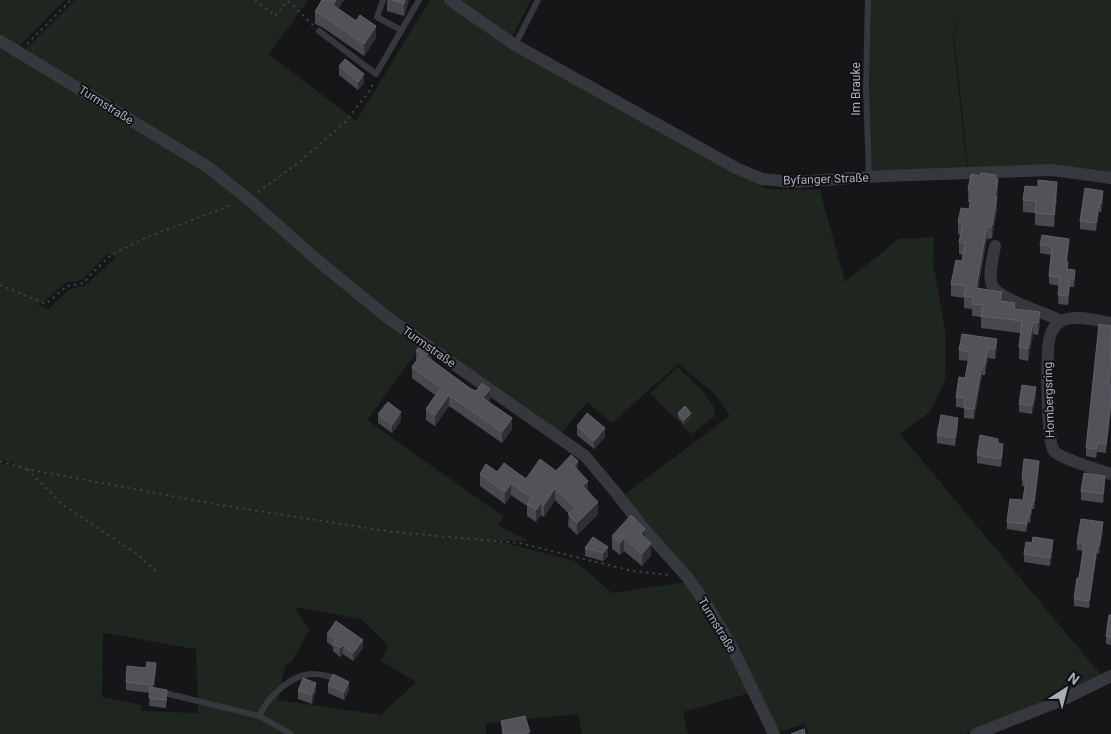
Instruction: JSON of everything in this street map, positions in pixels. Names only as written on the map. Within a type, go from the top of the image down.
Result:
[{"type":"street","name":"Byfanger Straße","points":[[450,0],[515,45],[736,168],[762,179],[792,182],[1052,170],[1111,178]]},
{"type":"street","name":"Turmstraße","points":[[0,41],[208,168],[248,199],[322,264],[388,318],[585,456],[645,530],[688,578],[710,610],[732,647],[774,734]]},
{"type":"street","points":[[995,246],[991,280],[994,289],[1009,300],[1049,314],[1061,321],[1074,319],[1111,323]]},
{"type":"street","name":"Hombergsring","points":[[1061,321],[1052,330],[1048,348],[1051,444],[1060,456],[1111,474]]},
{"type":"street","points":[[976,734],[1060,700],[1111,676]]},
{"type":"lane","points":[[384,0],[377,17],[400,30]]},
{"type":"lane","points":[[319,31],[376,74],[419,0]]},
{"type":"lane","points":[[515,45],[538,0]]},
{"type":"lane","name":"Im Brauke","points":[[868,0],[866,87],[869,178]]},
{"type":"lane","points":[[259,716],[271,697],[294,678],[318,674],[341,680]]},
{"type":"lane","points":[[161,692],[259,716],[291,734]]},
{"type":"path","points":[[17,51],[28,43],[71,0]]},
{"type":"path","points":[[255,0],[275,16],[288,1],[319,31]]},
{"type":"path","points":[[0,285],[46,304],[67,286],[84,283],[111,255],[145,238],[248,199],[298,163],[345,122],[371,88],[376,74]]},
{"type":"path","points":[[0,461],[27,469],[220,505],[393,532],[519,543],[633,571],[688,578]]},
{"type":"path","points":[[27,469],[62,504],[137,554],[157,572]]},
{"type":"shaded area","points":[[0,0],[65,0],[17,48],[0,37]]},
{"type":"shaded area","points":[[75,0],[308,0],[269,54],[356,121],[430,0],[442,0],[545,66],[767,189],[820,190],[845,282],[899,239],[934,237],[933,262],[946,337],[945,380],[931,411],[900,434],[1102,676],[965,734],[809,734],[804,724],[778,732],[734,646],[695,577],[650,529],[625,494],[730,416],[715,394],[678,364],[612,423],[587,402],[562,433],[387,311],[218,172],[24,51]]},
{"type":"shaded area","points":[[456,0],[531,0],[511,38]]},
{"type":"shaded area","points":[[871,0],[1111,0],[1111,172],[968,168],[954,36],[960,19],[953,37],[967,168],[871,172],[869,85]]},
{"type":"shaded area","points":[[0,44],[189,158],[421,346],[367,420],[504,517],[498,525],[528,541],[494,540],[575,561],[612,593],[687,582],[707,611],[750,693],[683,712],[688,734],[582,734],[578,714],[486,723],[486,734],[0,734],[0,462],[14,466],[15,464],[0,459]],"holes":[[[108,253],[116,257],[85,286],[70,289],[48,309],[38,304],[45,301],[65,283],[82,280]],[[294,607],[361,619],[388,645],[381,661],[416,682],[381,715],[278,700],[285,665],[292,662],[309,630]],[[103,633],[196,649],[198,713],[141,711],[141,705],[102,697]]]},
{"type":"shaded area","points":[[678,367],[704,393],[715,409],[714,417],[691,434],[650,393]]},
{"type":"building","points":[[322,0],[336,0],[333,5],[356,21],[360,15],[376,26],[364,44],[315,12]]},
{"type":"building","points":[[392,0],[405,0],[404,4]]},
{"type":"building","points":[[345,59],[364,74],[358,82],[339,66]]},
{"type":"building","points":[[981,173],[996,175],[996,179],[998,179],[992,226],[987,227],[976,288],[1002,292],[1000,301],[1015,303],[1014,309],[1040,312],[1038,323],[1033,322],[1028,349],[1019,347],[1022,321],[981,316],[983,305],[972,304],[973,297],[964,296],[966,286],[951,284],[956,260],[962,261],[965,243],[959,242],[963,223],[958,222],[961,208],[969,209],[972,191],[968,190],[971,174],[980,176]]},
{"type":"building","points":[[1038,180],[1057,182],[1054,215],[1035,213],[1036,201],[1023,200],[1025,186],[1038,187]]},
{"type":"building","points":[[1085,188],[1103,191],[1096,223],[1080,221]]},
{"type":"building","points":[[1042,235],[1069,239],[1067,269],[1075,270],[1074,279],[1070,279],[1068,296],[1058,295],[1060,277],[1049,276],[1052,246],[1040,245]]},
{"type":"building","points":[[1099,324],[1111,326],[1111,401],[1106,445],[1097,443],[1096,449],[1086,448]]},
{"type":"building","points":[[962,334],[997,339],[995,349],[988,348],[985,365],[982,365],[974,409],[964,408],[965,398],[956,397],[959,377],[965,378],[970,352],[959,350]]},
{"type":"building","points":[[423,341],[432,348],[426,356],[471,389],[476,391],[482,383],[490,389],[483,398],[512,418],[502,432],[449,395],[435,415],[426,409],[441,388],[412,367],[421,354],[416,351]]},
{"type":"building","points":[[1022,385],[1036,387],[1032,406],[1019,404]]},
{"type":"building","points":[[388,402],[401,412],[392,425],[378,414]]},
{"type":"building","points":[[685,406],[691,413],[684,420],[678,413]]},
{"type":"building","points":[[587,413],[605,428],[594,441],[577,426]]},
{"type":"building","points":[[941,415],[958,418],[955,438],[937,435]]},
{"type":"building","points":[[980,435],[998,439],[998,443],[1003,444],[1001,459],[977,455]]},
{"type":"building","points":[[571,455],[578,461],[574,466],[588,481],[583,486],[598,502],[577,523],[568,514],[575,508],[555,488],[544,505],[541,503],[536,510],[527,504],[532,498],[511,483],[505,492],[480,474],[486,464],[497,472],[504,463],[526,479],[540,459],[556,471]]},
{"type":"building","points":[[1024,459],[1039,461],[1034,502],[1032,501],[1030,515],[1028,515],[1026,524],[1007,522],[1010,499],[1023,500],[1026,479],[1022,479]]},
{"type":"building","points":[[1084,473],[1105,476],[1103,494],[1081,491]]},
{"type":"building","points":[[631,515],[645,529],[641,534],[651,543],[642,554],[624,538],[620,543],[612,536]]},
{"type":"building","points":[[1081,519],[1103,522],[1099,546],[1097,546],[1089,601],[1074,599],[1084,544],[1077,543]]},
{"type":"building","points":[[593,537],[608,547],[603,553],[585,548]]},
{"type":"building","points":[[1033,537],[1053,540],[1050,558],[1024,554],[1026,542],[1032,543]]},
{"type":"building","points":[[1109,615],[1111,615],[1111,637],[1106,636]]},
{"type":"building","points":[[336,621],[363,640],[353,653],[343,645],[340,648],[333,643],[335,640],[327,634]]},
{"type":"building","points":[[147,662],[156,663],[153,685],[126,682],[127,666],[146,668]]},
{"type":"building","points":[[333,674],[349,682],[344,692],[328,685]]},
{"type":"building","points":[[303,678],[316,683],[312,695],[298,691]]},
{"type":"building","points":[[150,687],[167,690],[166,700],[149,698]]},
{"type":"building","points":[[525,716],[530,732],[504,734],[501,721]]},
{"type":"building","points":[[804,729],[805,734],[791,734]]}]
